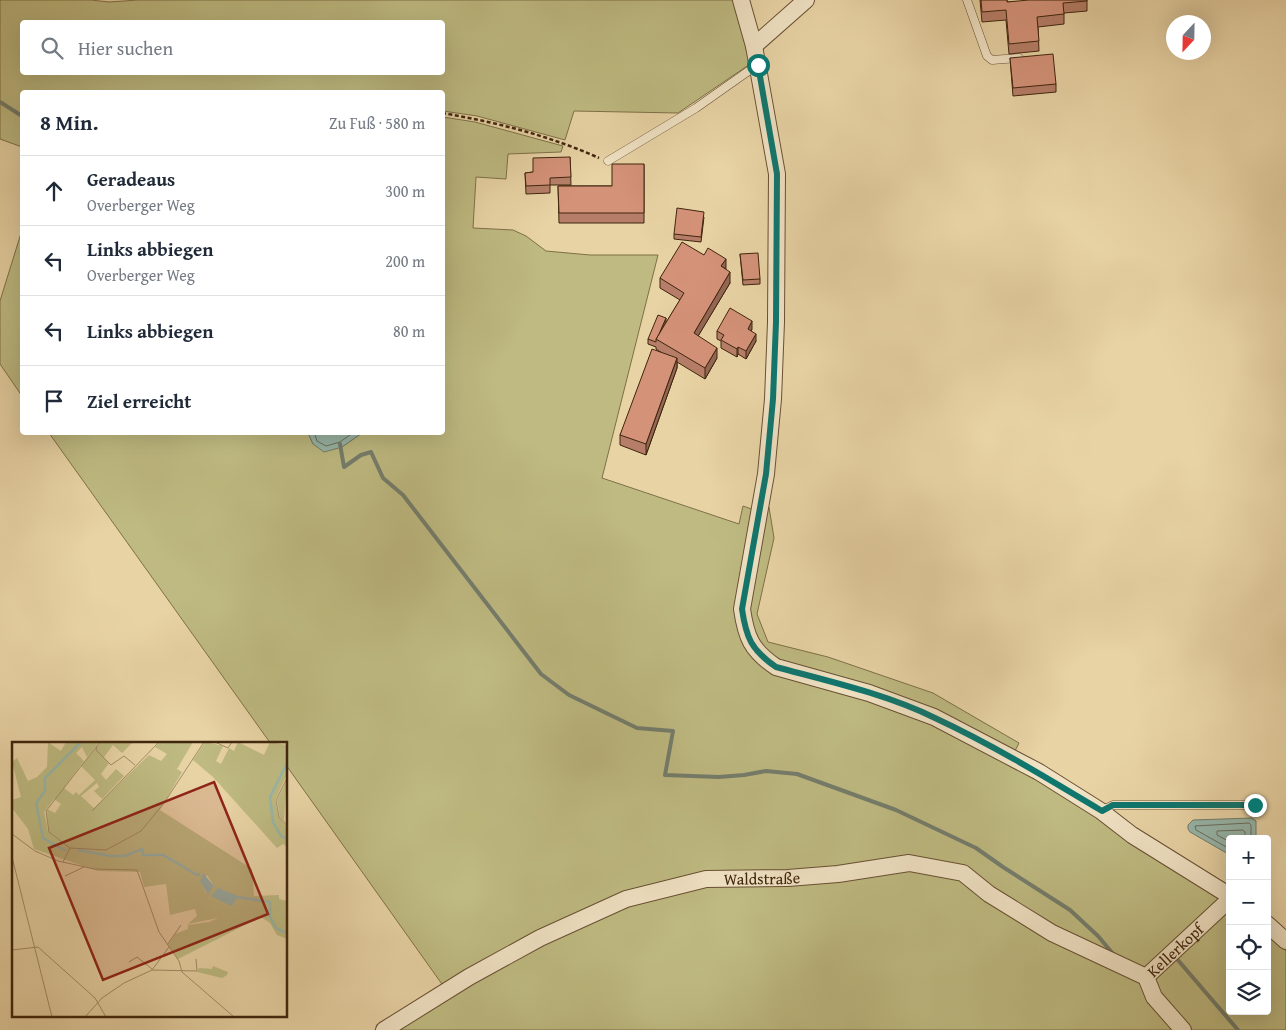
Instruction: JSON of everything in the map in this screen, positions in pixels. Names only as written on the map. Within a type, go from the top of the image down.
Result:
[{"type":"street","points":[[741,0],[758,65],[777,174],[776,322],[773,399],[766,474],[742,609],[745,631],[753,648],[762,658],[776,667],[869,693],[934,717],[1039,772],[1102,811],[1132,835],[1226,895]]},
{"type":"street","points":[[754,46],[806,0]]},
{"type":"street","name":"Waldstraße","points":[[384,1030],[469,977],[540,938],[626,899],[706,879],[788,878],[838,874],[909,863],[963,873],[989,894],[1052,933],[1146,977]]},
{"type":"street","name":"Kellerkopf","points":[[1183,1030],[1154,997],[1146,977],[1226,902]]},
{"type":"street","points":[[1268,925],[1286,941]]},
{"type":"lane","points":[[967,0],[987,56],[992,60],[1029,57]]},
{"type":"lane","points":[[608,161],[696,108],[758,65]]},
{"type":"lane","points":[[1102,811],[1113,805],[1255,805]]},
{"type":"path","points":[[445,114],[475,118],[532,133],[573,146],[608,161]]},
{"type":"shaded area","points":[[0,0],[91,0],[109,2],[138,0],[737,0],[753,62],[678,113],[574,111],[565,140],[477,116],[445,111],[445,90],[20,90],[20,146],[0,139]]},
{"type":"shaded area","points":[[445,117],[475,122],[563,146],[561,152],[508,154],[506,179],[476,177],[473,228],[513,230],[526,236],[546,251],[590,255],[658,255],[602,478],[739,524],[743,506],[757,511],[740,609],[751,651],[869,695],[1037,774],[1226,897],[1145,975],[934,865],[788,876],[624,897],[444,987],[288,768],[288,742],[270,742],[50,435],[309,435],[313,444],[342,447],[359,435],[445,435]]},
{"type":"shaded area","points":[[20,236],[20,393],[0,364],[0,301]]},
{"type":"shaded area","points":[[769,507],[774,538],[757,614],[768,642],[828,657],[933,693],[1019,743],[1014,753],[765,657],[746,609],[763,514]]},
{"type":"shaded area","points":[[909,865],[962,875],[1144,978],[1180,1030],[396,1030],[470,980],[627,902],[706,882]]},
{"type":"shaded area","points":[[1226,910],[1226,1015],[1271,1015],[1271,938],[1286,951],[1286,1030],[1187,1030],[1149,977]]},
{"type":"water","points":[[309,435],[359,435],[342,447],[324,452],[313,444]]},
{"type":"water","points":[[1252,818],[1256,821],[1256,835],[1226,835],[1226,853],[1190,832],[1188,825],[1193,820]]},
{"type":"building","points":[[981,0],[1007,0],[1007,2],[1029,0],[1087,1],[1063,3],[1064,14],[1037,17],[1039,41],[1009,44],[1006,10],[982,12]]},
{"type":"building","points":[[1053,54],[1056,84],[1013,88],[1010,58]]},
{"type":"building","points":[[570,157],[571,177],[550,178],[550,185],[526,186],[525,173],[533,172],[533,158]]},
{"type":"building","points":[[612,164],[644,164],[644,213],[559,213],[558,186],[612,186]]},
{"type":"building","points":[[677,208],[704,212],[701,237],[674,234]]},
{"type":"building","points":[[682,242],[704,255],[708,248],[726,259],[721,266],[730,272],[694,333],[717,348],[705,368],[656,339],[684,293],[660,278]]},
{"type":"building","points":[[758,253],[760,279],[743,280],[740,254]]},
{"type":"building","points":[[730,308],[752,321],[748,329],[756,334],[746,351],[738,347],[737,349],[721,340],[724,335],[717,331]]},
{"type":"building","points":[[658,315],[666,318],[656,342],[648,339]]},
{"type":"building","points":[[652,349],[677,358],[646,444],[620,435]]},
{"type":"waterway","points":[[0,102],[20,115]]},
{"type":"waterway","points":[[340,444],[344,467],[361,455],[371,452],[383,478],[403,495],[541,674],[569,695],[637,728],[673,731],[665,775],[719,777],[766,771],[797,774],[896,810],[976,848],[1070,910],[1098,936],[1114,955]]},
{"type":"waterway","points":[[1177,959],[1238,1030]]},
{"type":"route","points":[[758,65],[777,174],[776,322],[773,399],[766,474],[742,609],[745,631],[753,648],[762,658],[776,667],[869,693],[934,717],[1039,772],[1102,811],[1113,805],[1255,805]]}]
